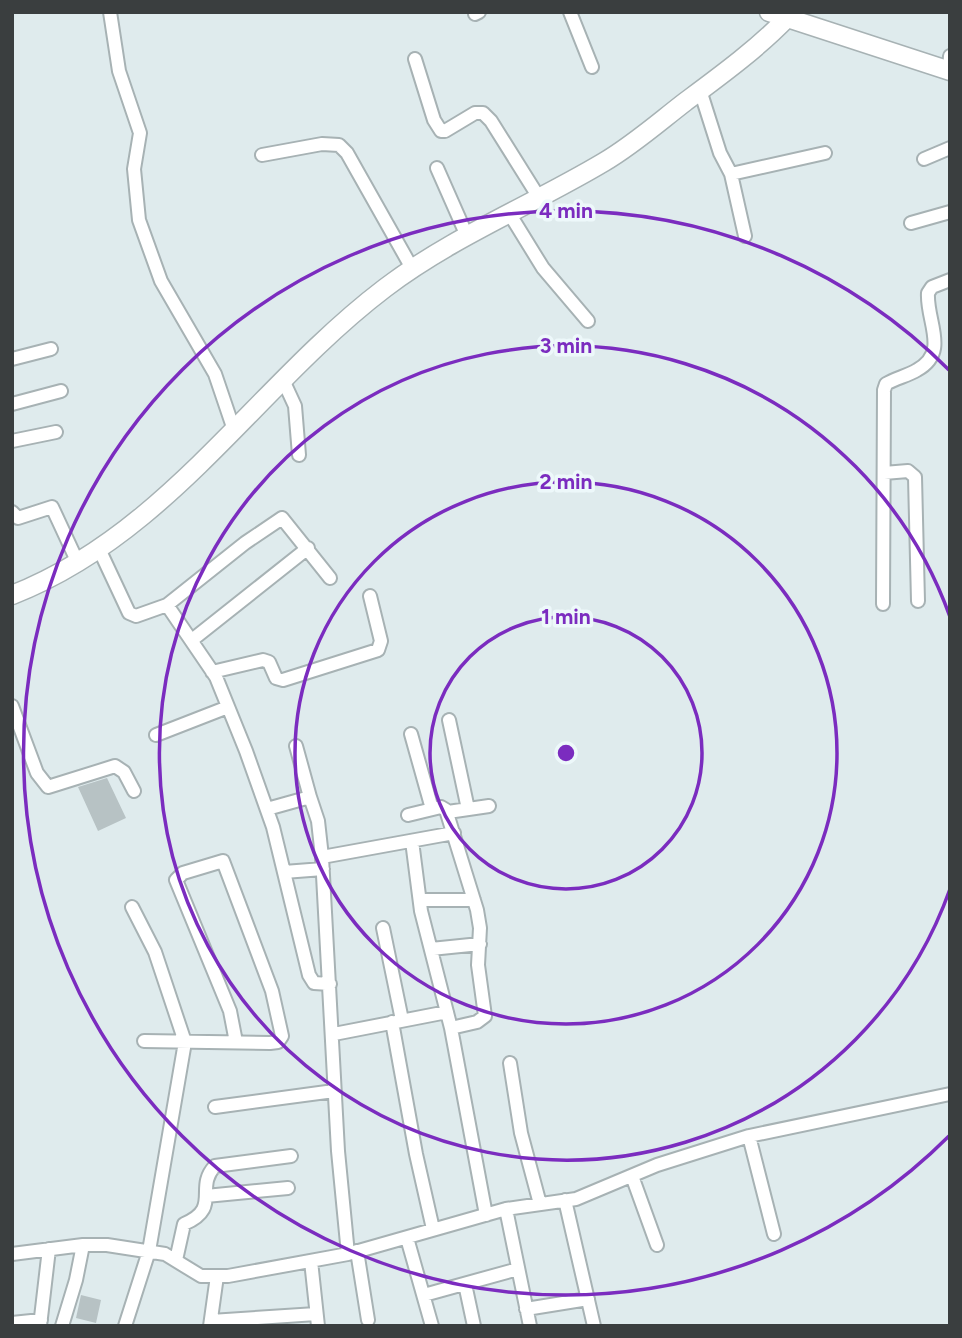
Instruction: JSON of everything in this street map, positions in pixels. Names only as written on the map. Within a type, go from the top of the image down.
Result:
[{"type":"street","points":[[110,12],[120,71],[140,134],[134,169],[139,219],[161,281],[215,374],[234,430]]},
{"type":"street","points":[[570,12],[592,67]]},
{"type":"street","points":[[12,595],[100,551],[153,509],[283,380],[346,320],[386,287],[467,236],[605,161],[772,33],[779,14],[949,66]]},
{"type":"street","points":[[415,59],[440,131],[445,131],[475,113],[483,113],[491,121],[538,196]]},
{"type":"street","points":[[700,90],[720,153],[731,174],[746,236]]},
{"type":"street","points":[[262,155],[321,144],[339,145],[347,153],[413,270]]},
{"type":"street","points":[[924,159],[950,148]]},
{"type":"street","points":[[731,174],[825,153]]},
{"type":"street","points":[[437,168],[467,236]]},
{"type":"street","points":[[911,223],[950,212]]},
{"type":"street","points":[[509,213],[544,268],[588,321]]},
{"type":"street","points":[[883,604],[884,390],[886,384],[918,370],[932,356],[936,343],[928,293],[932,288],[950,280]]},
{"type":"street","points":[[12,359],[51,349]]},
{"type":"street","points":[[283,380],[295,405],[299,455]]},
{"type":"street","points":[[12,404],[61,391]]},
{"type":"street","points":[[12,440],[57,432]]},
{"type":"street","points":[[884,473],[908,471],[915,477],[918,601]]},
{"type":"street","points":[[12,512],[18,519],[52,507],[78,563]]},
{"type":"street","points":[[100,551],[131,615],[136,616],[167,605],[278,519],[285,519],[330,578]]},
{"type":"street","points":[[192,640],[308,548]]},
{"type":"street","points":[[212,672],[263,660],[269,662],[276,678],[283,680],[377,650],[381,641],[370,596]]},
{"type":"street","points":[[167,605],[212,672],[228,707],[267,809],[301,953],[312,981],[317,985],[330,984]]},
{"type":"street","points":[[12,706],[37,773],[48,788],[115,766],[124,772],[134,791]]},
{"type":"street","points":[[156,735],[228,707]]},
{"type":"street","points":[[449,720],[468,809]]},
{"type":"street","points":[[411,733],[432,809]]},
{"type":"street","points":[[296,746],[318,821],[334,1034],[334,1091],[353,1253],[368,1320]]},
{"type":"street","points":[[267,809],[310,797]]},
{"type":"street","points":[[448,812],[489,806]]},
{"type":"street","points":[[408,815],[441,807],[448,812],[474,900],[485,1016],[477,1023],[451,1028]]},
{"type":"street","points":[[284,872],[412,841],[454,834]]},
{"type":"street","points":[[412,841],[420,900],[451,1028],[486,1215]]},
{"type":"street","points":[[144,1041],[185,1042],[236,1042],[278,1042],[282,1030],[229,871],[226,863],[220,861],[183,873],[176,880],[230,1012],[236,1042]]},
{"type":"street","points":[[420,900],[474,900]]},
{"type":"street","points":[[125,1326],[149,1251],[185,1042],[155,952],[132,907]]},
{"type":"street","points":[[383,928],[416,1154],[433,1229]]},
{"type":"street","points":[[431,949],[480,944]]},
{"type":"street","points":[[334,1034],[447,1012]]},
{"type":"street","points":[[510,1063],[521,1133],[540,1204]]},
{"type":"street","points":[[215,1107],[334,1091]]},
{"type":"street","points":[[12,1254],[83,1245],[149,1251],[165,1254],[201,1276],[217,1276],[311,1261],[353,1253],[506,1209],[565,1200],[598,1191],[657,1165],[749,1136],[950,1094]]},
{"type":"street","points":[[749,1136],[774,1234]]},
{"type":"street","points":[[176,1260],[184,1224],[201,1215],[209,1175],[215,1166],[291,1156]]},
{"type":"street","points":[[632,1176],[657,1245]]},
{"type":"street","points":[[206,1196],[289,1188]]},
{"type":"street","points":[[565,1200],[594,1326]]},
{"type":"street","points":[[506,1209],[530,1326]]},
{"type":"street","points":[[407,1237],[432,1326]]},
{"type":"street","points":[[62,1326],[83,1245]]},
{"type":"street","points":[[12,1324],[41,1323],[49,1249]]},
{"type":"street","points":[[217,1276],[210,1324],[317,1320],[311,1261]]},
{"type":"street","points":[[424,1296],[518,1269]]},
{"type":"street","points":[[465,1284],[474,1326]]},
{"type":"street","points":[[526,1308],[588,1298]]},
{"type":"building","points":[[107,778],[126,818],[98,831],[78,787]]},
{"type":"building","points":[[81,1295],[101,1300],[96,1323],[76,1318]]}]
